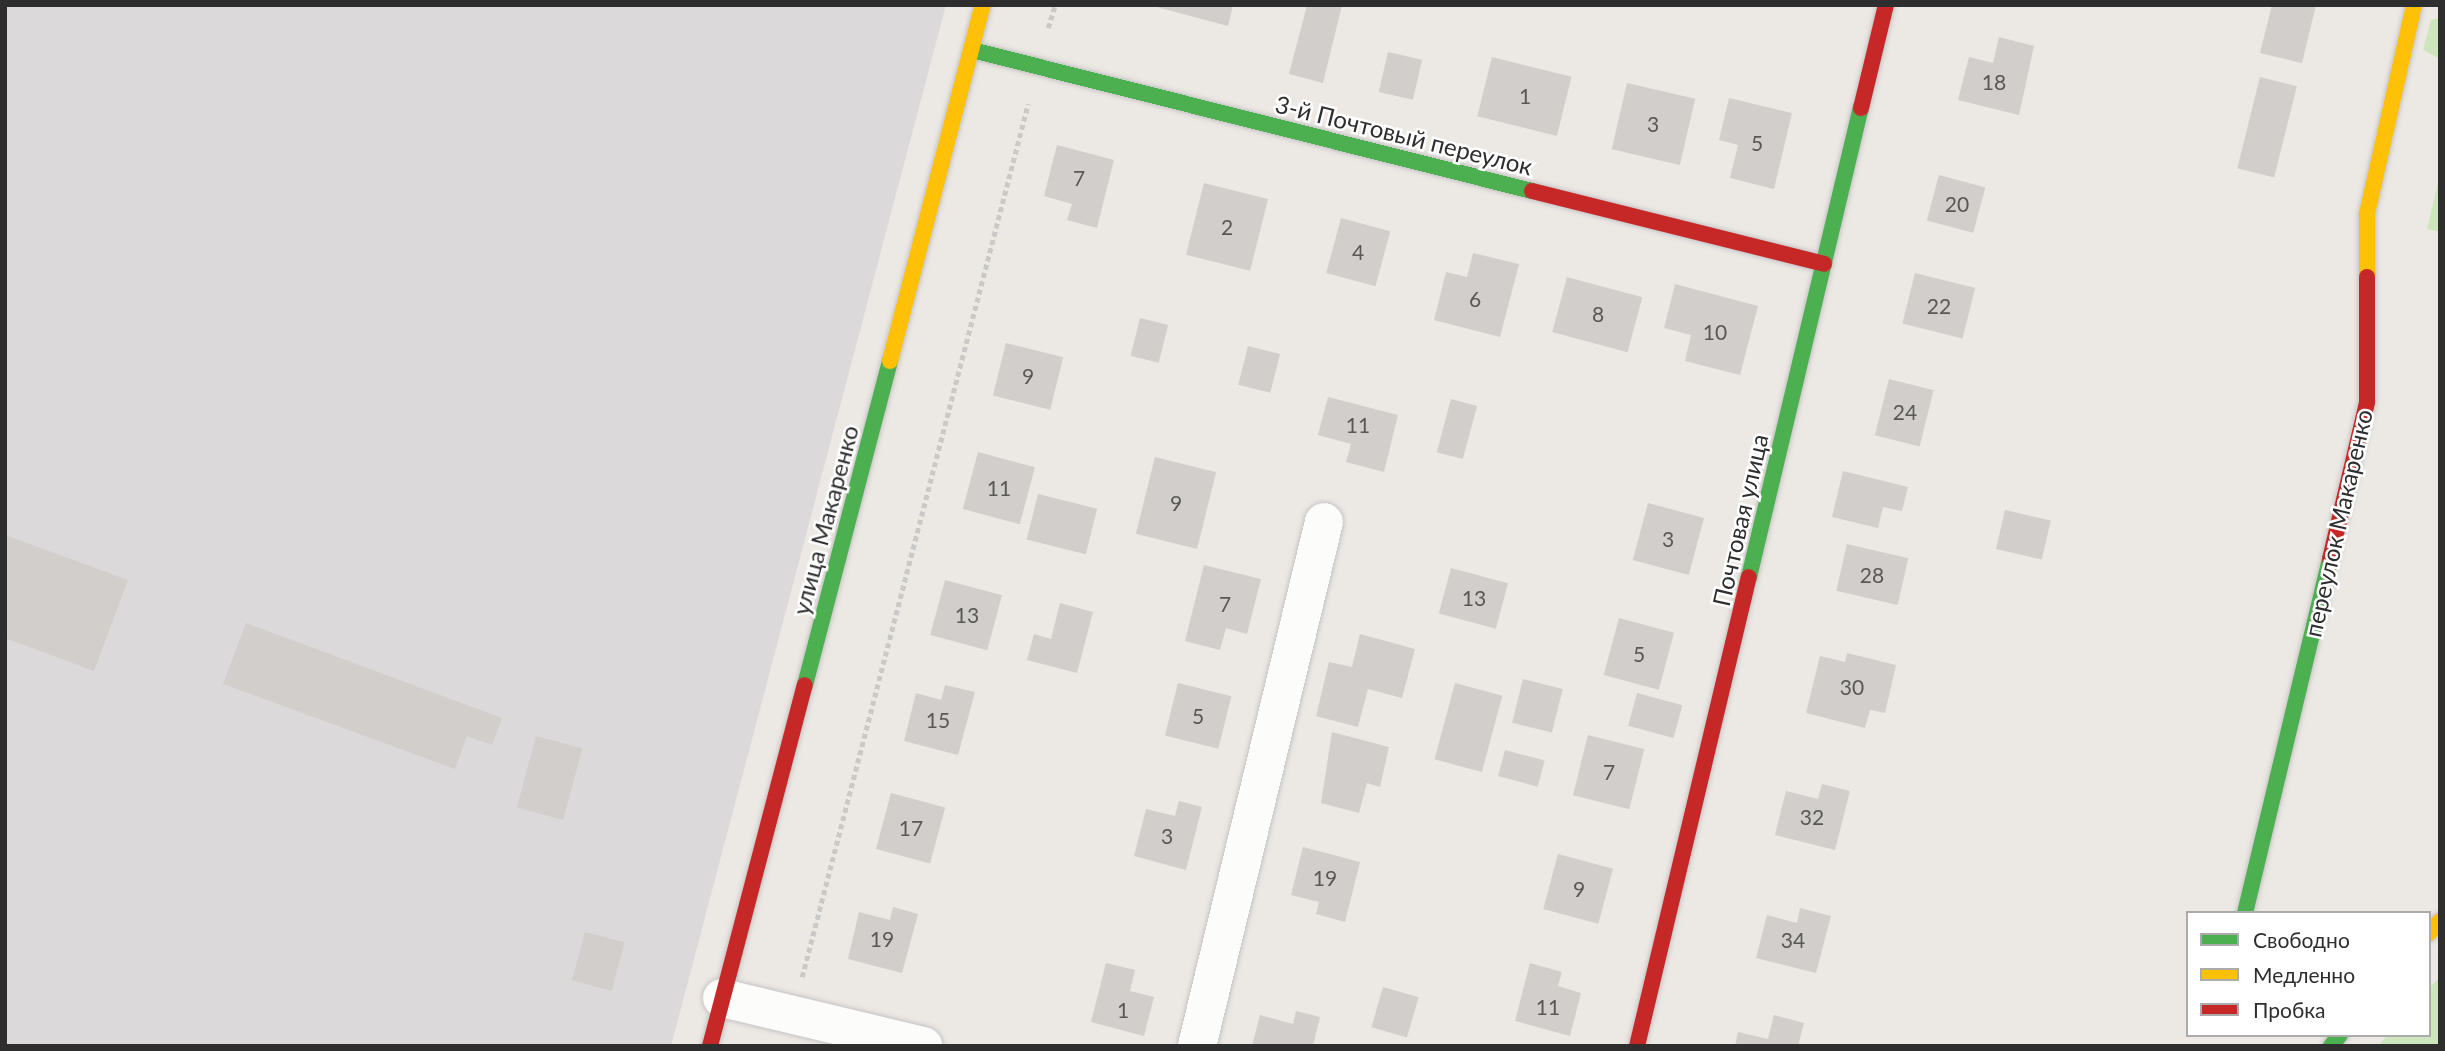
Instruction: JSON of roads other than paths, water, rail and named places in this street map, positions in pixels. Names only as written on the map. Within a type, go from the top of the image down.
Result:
[{"type":"street","name":"улица Макаренко","points":[[710,1046],[983,5]]},
{"type":"street","name":"Почтовая улица","points":[[1637,1046],[1886,5]]},
{"type":"street","name":"переулок Макаренко","points":[[2245,911],[2367,402],[2367,215],[2414,5]]},
{"type":"street","name":"3-й Почтовый переулок","points":[[972,50],[1824,264]]},
{"type":"street","points":[[1197,1046],[1324,522]]},
{"type":"street","points":[[722,998],[923,1046]]}]
